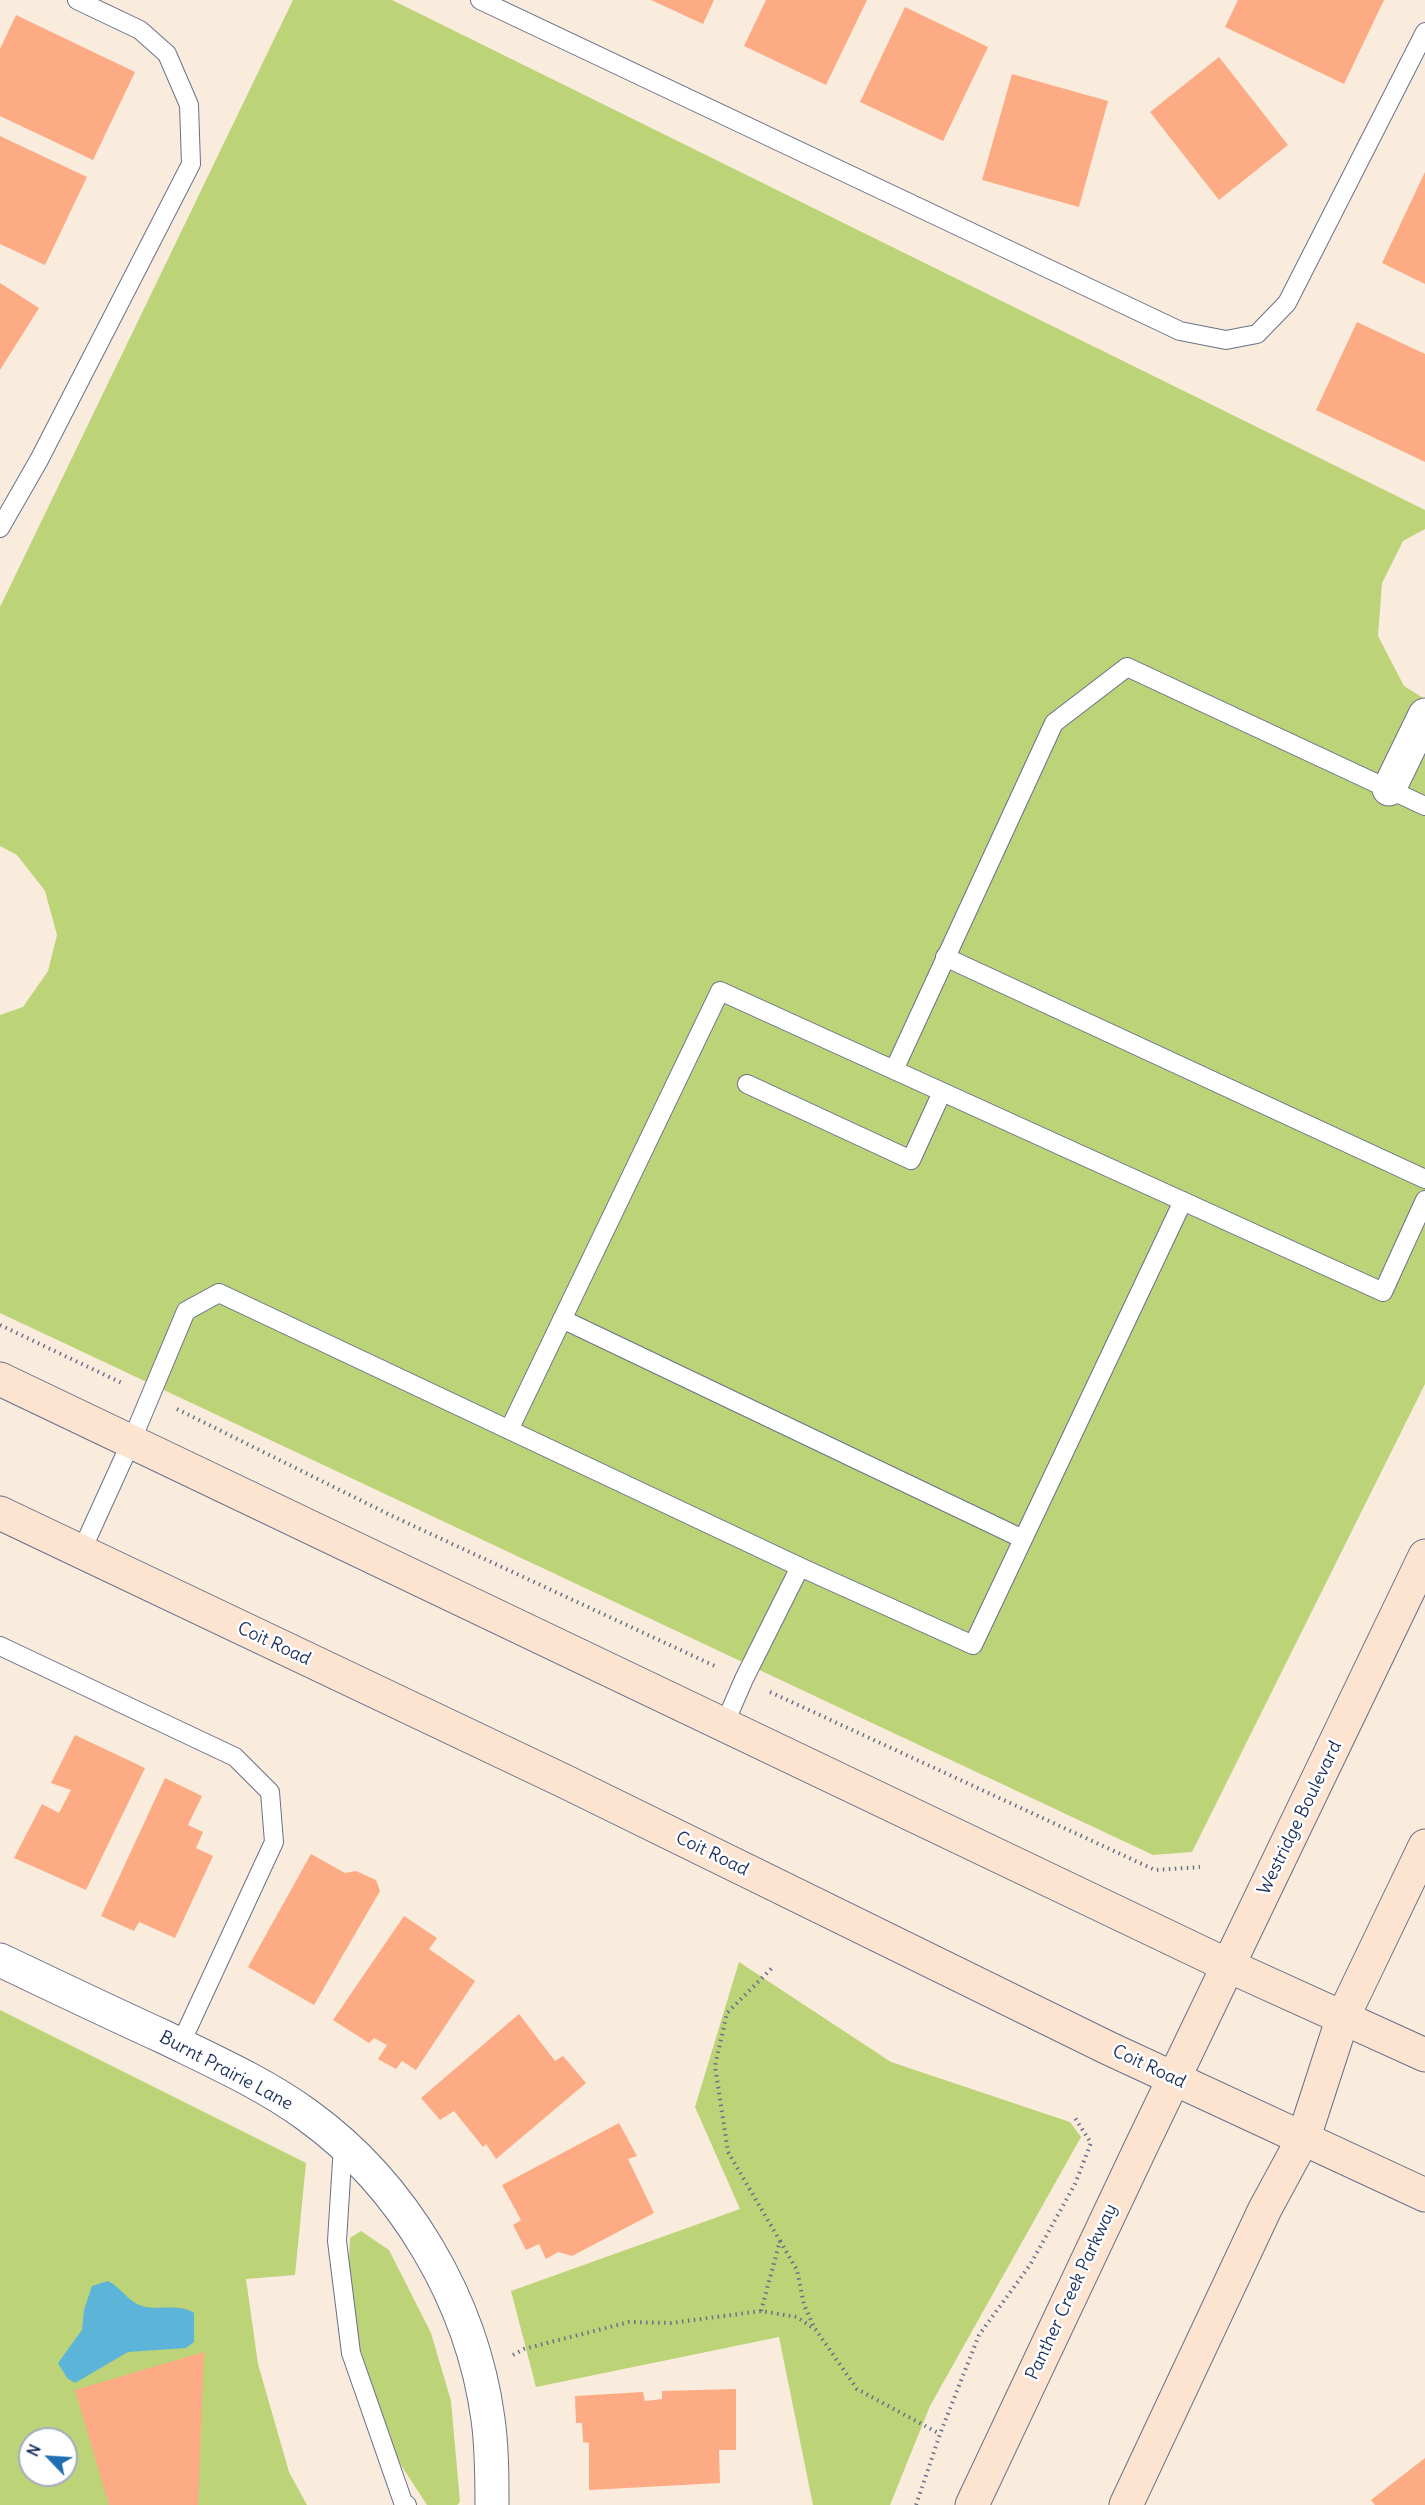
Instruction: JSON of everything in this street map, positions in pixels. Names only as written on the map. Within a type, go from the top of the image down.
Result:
[{"type":"main road","points":[[0,1379],[1229,1966],[1425,2055]]},
{"type":"main road","name":"Coit Road","points":[[0,1513],[564,1781],[1174,2079],[1425,2194]]},
{"type":"main road","name":"Westridge Boulevard","points":[[1174,2079],[1425,1556]]},
{"type":"main road","points":[[1126,2505],[1265,2209],[1304,2137],[1343,2017],[1425,1846]]},
{"type":"main road","name":"Panther Creek Parkway","points":[[972,2505],[1174,2079]]},
{"type":"street","points":[[1389,789],[1425,715]]},
{"type":"street","name":"Burnt Prairie Lane","points":[[0,1960],[180,2045],[271,2091],[308,2116],[343,2145],[374,2177],[402,2211],[428,2249],[449,2289],[466,2330],[479,2374],[488,2418],[492,2463],[492,2505]]},
{"type":"lane","points":[[0,528],[39,460],[191,164],[189,105],[167,54],[140,30],[77,0]]},
{"type":"lane","points":[[480,0],[1180,331],[1226,340],[1257,334],[1287,303],[1425,32]]},
{"type":"lane","points":[[894,1070],[1054,723],[1126,667],[1425,807]]},
{"type":"lane","points":[[945,957],[1425,1179]]},
{"type":"lane","points":[[509,1430],[720,991],[1383,1292],[1425,1200]]},
{"type":"lane","points":[[747,1084],[911,1160],[942,1092]]},
{"type":"lane","points":[[81,1552],[151,1397],[186,1311],[219,1293],[800,1567],[973,1645],[1183,1201]]},
{"type":"lane","points":[[562,1319],[1023,1539]]},
{"type":"lane","points":[[724,1725],[744,1679],[800,1567]]},
{"type":"lane","points":[[0,1646],[235,1757],[270,1792],[274,1842],[180,2045]]},
{"type":"lane","points":[[343,2145],[337,2241],[351,2353],[403,2502],[407,2505]]},
{"type":"path","points":[[0,1325],[390,1515],[1155,1870],[1200,1867]]},
{"type":"path","points":[[772,1968],[727,2013],[715,2066],[728,2152],[797,2270],[804,2305],[816,2330],[857,2389],[940,2433]]},
{"type":"path","points":[[916,2505],[940,2433],[979,2335],[1030,2265],[1075,2184],[1091,2143],[1075,2118]]},
{"type":"path","points":[[761,2311],[780,2241]]},
{"type":"path","points":[[479,2374],[524,2349],[629,2322],[670,2323],[761,2311],[797,2317],[816,2330]]},
{"type":"green space","points":[[293,0],[392,0],[1425,510],[1425,529],[1403,541],[1382,583],[1378,636],[1404,686],[1425,699],[1425,1384],[1192,1852],[1153,1855],[0,1313],[0,1015],[23,1007],[48,971],[57,935],[45,891],[17,855],[0,846],[0,607]]},
{"type":"green space","points":[[739,1962],[891,2062],[1070,2122],[1081,2137],[930,2406],[890,2505],[813,2505],[779,2337],[536,2387],[511,2291],[740,2209],[695,2107]]},
{"type":"green space","points":[[0,2010],[306,2163],[295,2275],[246,2279],[258,2364],[289,2472],[307,2505],[0,2505]]},
{"type":"green space","points":[[361,2231],[389,2250],[431,2333],[451,2401],[460,2502],[457,2505],[427,2505],[391,2450],[359,2363],[348,2285],[350,2238]]},
{"type":"water","points":[[108,2281],[142,2306],[182,2308],[194,2313],[194,2342],[186,2348],[128,2352],[75,2383],[67,2378],[58,2363],[82,2330],[84,2310],[92,2286]]},
{"type":"building","points":[[651,0],[714,0],[703,24]]},
{"type":"building","points":[[766,0],[867,0],[826,85],[744,46]]},
{"type":"building","points":[[1238,0],[1384,0],[1344,84],[1225,27]]},
{"type":"building","points":[[905,7],[988,47],[943,141],[860,102]]},
{"type":"building","points":[[16,15],[135,72],[93,160],[0,116],[0,49]]},
{"type":"building","points":[[1219,57],[1288,145],[1219,200],[1150,112]]},
{"type":"building","points":[[1012,74],[1108,101],[1079,207],[982,180]]},
{"type":"building","points":[[0,136],[87,177],[45,265],[0,244]]},
{"type":"building","points":[[1425,172],[1425,284],[1382,263]]},
{"type":"building","points":[[0,283],[39,308],[0,370]]},
{"type":"building","points":[[1357,322],[1425,354],[1425,462],[1316,410]]},
{"type":"building","points":[[75,1735],[145,1768],[86,1890],[14,1858],[42,1804],[59,1813],[71,1790],[51,1783]]},
{"type":"building","points":[[165,1778],[202,1796],[188,1825],[203,1832],[196,1848],[213,1856],[175,1938],[139,1922],[134,1931],[101,1916]]},
{"type":"building","points":[[311,1854],[345,1873],[356,1871],[376,1880],[380,1891],[314,2005],[248,1967]]},
{"type":"building","points":[[404,1916],[437,1938],[429,1949],[475,1981],[416,2070],[402,2061],[396,2069],[378,2059],[387,2045],[374,2038],[369,2043],[333,2020]]},
{"type":"building","points":[[519,2014],[555,2061],[563,2056],[586,2083],[496,2159],[486,2144],[483,2147],[454,2111],[440,2120],[421,2098]]},
{"type":"building","points":[[619,2123],[637,2156],[628,2159],[654,2213],[572,2256],[558,2252],[546,2259],[539,2244],[526,2250],[513,2225],[521,2220],[502,2185]]},
{"type":"building","points":[[204,2352],[198,2505],[109,2505],[75,2390]]},
{"type":"building","points":[[736,2389],[736,2450],[719,2450],[720,2483],[589,2490],[589,2443],[583,2442],[582,2423],[576,2423],[575,2396],[643,2392],[645,2401],[662,2399],[662,2391]]},
{"type":"building","points":[[1425,2458],[1425,2505],[1375,2505],[1371,2500]]}]
